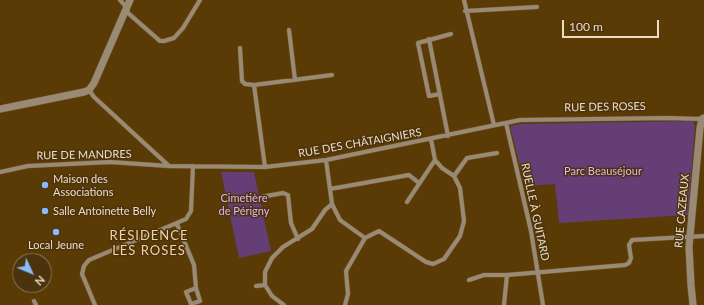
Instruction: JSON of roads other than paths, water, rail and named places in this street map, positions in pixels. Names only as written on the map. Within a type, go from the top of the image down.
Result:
[{"type":"street","points":[[120,0],[127,8],[128,13],[160,41],[174,38],[183,28],[200,0]]},
{"type":"street","points":[[0,109],[90,90],[130,0]]},
{"type":"street","points":[[464,0],[465,11],[494,125]]},
{"type":"street","points":[[465,11],[537,7]]},
{"type":"street","points":[[289,30],[295,80]]},
{"type":"street","points":[[440,94],[430,96],[418,43],[451,34]]},
{"type":"street","points":[[429,39],[448,136]]},
{"type":"street","points":[[240,48],[242,81],[245,84],[254,85],[332,75]]},
{"type":"street","points":[[254,85],[264,167]]},
{"type":"street","points":[[90,90],[94,97],[168,166]]},
{"type":"street","name":"RUE DES ROSES","points":[[506,123],[520,120],[703,118]]},
{"type":"street","name":"RUE CAZEAUX","points":[[694,305],[689,266],[690,235],[703,118]]},
{"type":"street","name":"RUE DES CHÂTAIGNIERS","points":[[168,166],[264,167],[326,160],[506,123]]},
{"type":"street","name":"RUELLE À GUITARD","points":[[506,123],[531,231],[543,305]]},
{"type":"street","points":[[345,305],[348,294],[346,271],[365,238],[379,231],[426,262],[433,264],[444,259],[460,236],[464,221],[460,188],[454,176],[442,168],[435,160],[431,139]]},
{"type":"street","points":[[454,176],[467,158],[497,153]]},
{"type":"street","points":[[326,160],[332,204],[340,220],[365,238]]},
{"type":"street","points":[[407,202],[435,160]]},
{"type":"street","name":"RUE DE MANDRES","points":[[0,172],[28,166],[69,163],[129,162],[168,166]]},
{"type":"street","points":[[95,305],[82,274],[84,266],[89,260],[186,219],[191,211],[193,166]]},
{"type":"street","points":[[330,189],[409,175],[419,183]]},
{"type":"street","points":[[261,197],[283,193],[288,195],[291,222],[298,239]]},
{"type":"street","points":[[284,305],[272,296],[265,285],[265,272],[272,258],[283,247],[312,229],[325,210],[332,204]]},
{"type":"street","points":[[177,224],[194,265],[196,288]]},
{"type":"street","points":[[469,280],[484,275],[506,275],[626,265],[629,263],[631,258],[629,245],[632,240],[690,235],[704,236]]},
{"type":"street","points":[[504,305],[506,275]]},
{"type":"street","points":[[256,286],[265,285]]},
{"type":"place","name":"Maison des Associations","points":[[45,185]]},
{"type":"place","name":"Salle Antoinette Belly","points":[[45,211]]},
{"type":"place","name":"Local Jeune","points":[[56,232]]},
{"type":"district","name":"RÉSIDENCE LES ROSES","points":[[149,244]]},
{"type":"park label","name":"Parc Beauséjour","points":[[603,171]]},
{"type":"park label","name":"Cimetière de Périgny","points":[[244,204]]}]
